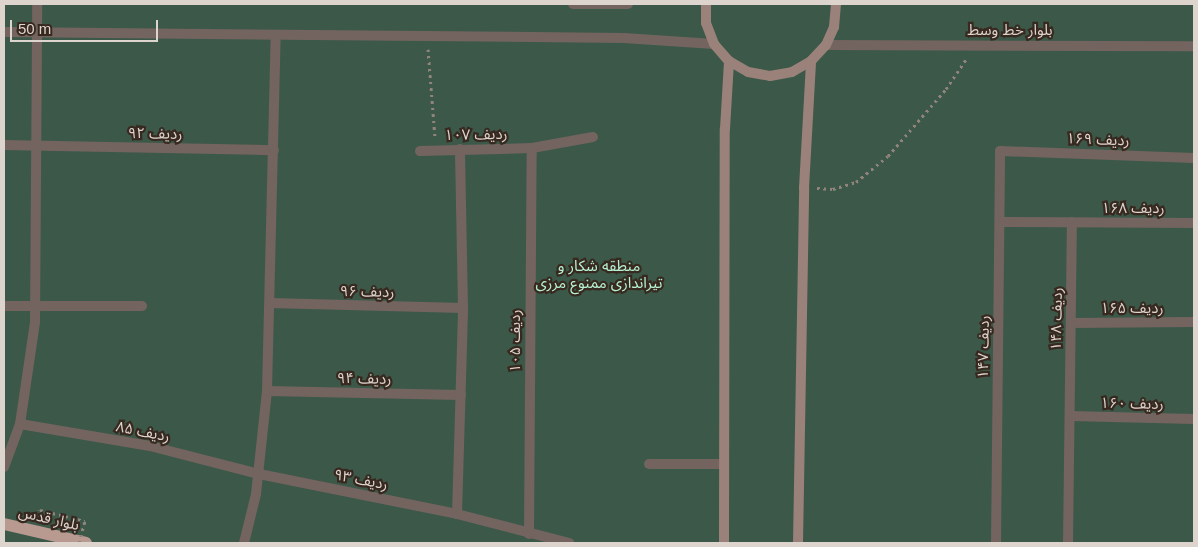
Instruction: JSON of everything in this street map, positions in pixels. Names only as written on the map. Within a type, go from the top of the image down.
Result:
[{"type":"main road","points":[[706,4],[706,23],[714,44],[729,61],[748,72],[770,76],[792,72],[811,61],[826,45],[834,27],[836,4]]},
{"type":"main road","points":[[724,543],[725,129],[729,61]]},
{"type":"main road","points":[[798,543],[804,188],[811,61]]},
{"type":"main road","name":"بلوار قدس","points":[[4,524],[86,543]]},
{"type":"street","points":[[4,467],[20,424],[35,322],[37,4]]},
{"type":"street","points":[[573,4],[628,4]]},
{"type":"street","points":[[4,32],[624,38],[714,44]]},
{"type":"street","points":[[244,543],[256,494],[267,391],[276,35]]},
{"type":"street","name":"بلوار خط وسط","points":[[826,45],[1194,46]]},
{"type":"street","name":"ردیف ۱۰۷","points":[[420,151],[532,148],[593,137]]},
{"type":"street","name":"ردیف ۹۲","points":[[4,145],[274,150]]},
{"type":"street","name":"ردیف ۱۰۵","points":[[529,534],[532,148]]},
{"type":"street","points":[[457,514],[463,308],[460,149]]},
{"type":"street","name":"ردیف ۱۶۹","points":[[1000,151],[1194,158]]},
{"type":"street","name":"ردیف ۱۴۷","points":[[996,543],[1000,151]]},
{"type":"street","name":"ردیف ۱۶۸","points":[[1000,222],[1194,223]]},
{"type":"street","name":"ردیف ۱۴۸","points":[[1068,543],[1072,222]]},
{"type":"street","name":"ردیف ۹۶","points":[[270,303],[463,308]]},
{"type":"street","points":[[4,306],[142,306]]},
{"type":"street","name":"ردیف ۱۶۵","points":[[1071,323],[1194,322]]},
{"type":"street","name":"ردیف ۹۴","points":[[267,391],[460,395]]},
{"type":"street","name":"ردیف ۱۶۰","points":[[1070,416],[1194,419]]},
{"type":"street","name":"ردیف ۸۵","points":[[20,424],[150,446],[259,474]]},
{"type":"street","points":[[649,464],[724,464]]},
{"type":"street","name":"ردیف ۹۳","points":[[259,474],[457,514],[569,543]]},
{"type":"path","points":[[427,36],[436,150]]},
{"type":"path","points":[[804,188],[833,189],[856,182],[888,156],[946,89],[975,45]]},
{"type":"path","points":[[40,510],[85,521],[79,543]]},
{"type":"green space","name":"منطقه شکار و تیراندازی ممنوع مرزی","points":[[4,4],[1194,4],[1194,543],[4,543]]}]
